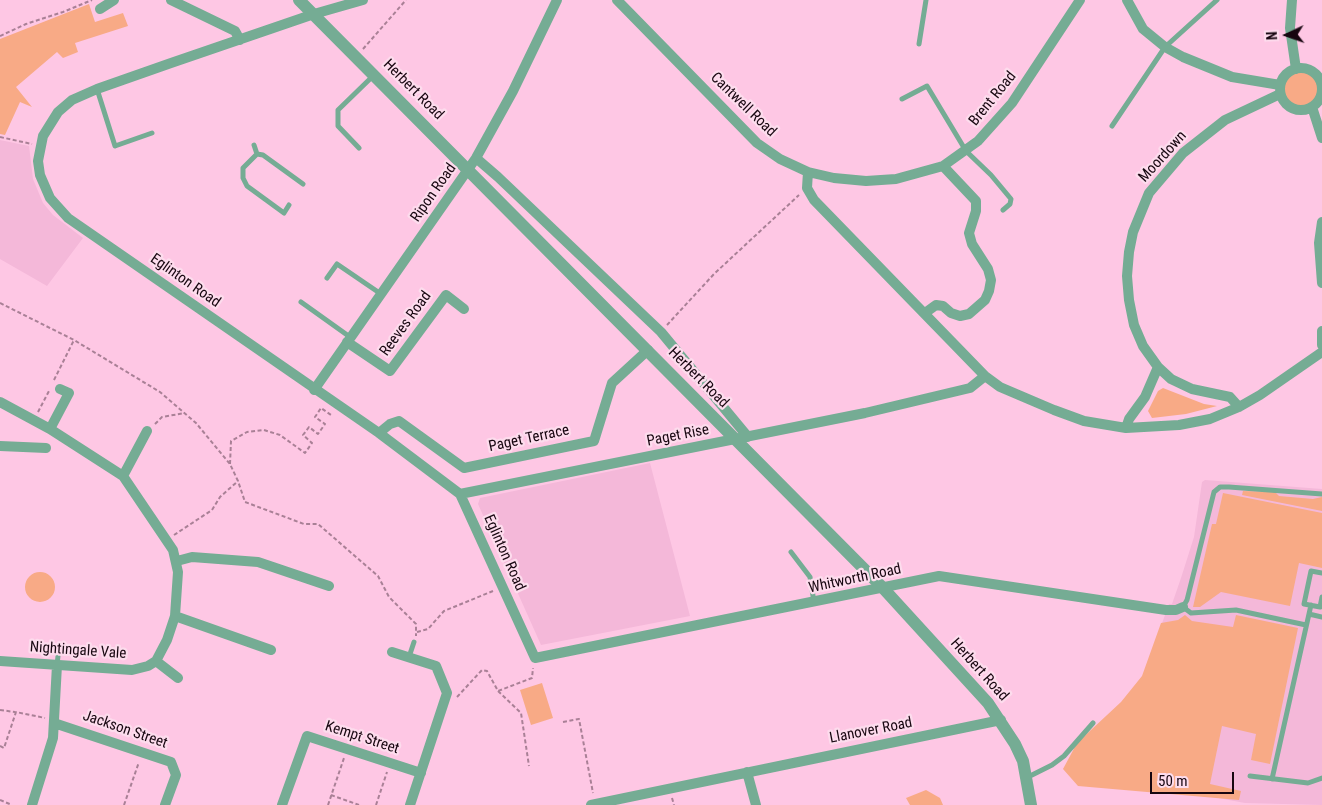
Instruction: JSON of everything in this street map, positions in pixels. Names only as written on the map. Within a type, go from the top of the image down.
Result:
[{"type":"street","points":[[100,8],[114,0]]},
{"type":"street","points":[[171,0],[235,31],[240,40]]},
{"type":"street","name":"Herbert Road","points":[[300,0],[357,62],[375,74],[472,164],[648,350],[742,438],[988,702],[1020,752],[1028,777],[1031,805]]},
{"type":"street","name":"Eglinton Road","points":[[363,0],[314,14],[97,89],[72,100],[58,112],[43,136],[38,161],[40,175],[50,198],[68,218],[314,390],[379,433],[460,494],[534,658]]},
{"type":"street","name":"Ripon Road","points":[[314,390],[472,164],[513,91],[557,0]]},
{"type":"street","name":"Cantwell Road","points":[[617,0],[758,143],[780,159],[808,172]]},
{"type":"street","name":"Brent Road","points":[[808,172],[834,178],[866,181],[896,179],[943,166],[966,151],[997,123],[1080,0]]},
{"type":"street","points":[[1127,0],[1143,28],[1165,47],[1204,67],[1280,90]]},
{"type":"street","points":[[1292,0],[1290,28],[1296,69]]},
{"type":"street","points":[[1296,69],[1312,72],[1322,85],[1320,98],[1312,107],[1299,110],[1293,109],[1283,100],[1280,90],[1289,72],[1296,69]]},
{"type":"street","name":"Moordown","points":[[1239,407],[1230,397],[1192,389],[1171,379],[1158,367],[1143,346],[1134,324],[1130,300],[1127,276],[1129,252],[1139,214],[1155,186],[1190,147],[1225,120],[1280,90]]},
{"type":"street","points":[[1312,107],[1322,138]]},
{"type":"street","name":"Herbert Road","points":[[472,164],[498,177],[661,332],[742,438]]},
{"type":"street","points":[[925,313],[936,305],[943,306],[960,316],[969,314],[985,300],[991,280],[988,269],[972,244],[969,233],[976,210],[976,201],[943,166]]},
{"type":"street","points":[[808,172],[807,188],[814,200],[985,376],[1000,386],[1084,421],[1126,428],[1179,425],[1210,419],[1239,407],[1260,395],[1322,352]]},
{"type":"street","points":[[1322,222],[1319,242],[1322,283]]},
{"type":"street","name":"Reeves Road","points":[[349,340],[390,371],[446,295],[464,309]]},
{"type":"street","points":[[1322,331],[1322,345]]},
{"type":"street","name":"Paget Terrace","points":[[379,433],[390,424],[399,421],[464,468],[594,441],[612,383],[648,350]]},
{"type":"street","points":[[1126,428],[1129,419],[1145,397],[1158,367]]},
{"type":"street","name":"Paget Rise","points":[[460,494],[865,413],[970,388],[985,376]]},
{"type":"street","points":[[50,429],[69,393],[60,388]]},
{"type":"street","points":[[0,402],[50,429],[123,476],[167,540],[177,562],[175,616],[163,651],[156,661],[178,678]]},
{"type":"street","points":[[123,476],[147,432]]},
{"type":"street","points":[[0,446],[46,448]]},
{"type":"street","points":[[177,562],[192,557],[258,562],[329,586]]},
{"type":"street","name":"Whitworth Road","points":[[534,658],[814,603],[940,576],[1166,610],[1183,608]]},
{"type":"street","points":[[175,616],[271,650]]},
{"type":"street","points":[[392,652],[436,666],[446,693],[410,805]]},
{"type":"street","points":[[32,805],[53,738],[58,660]]},
{"type":"street","name":"Nightingale Vale","points":[[0,661],[58,660],[132,670],[148,666],[156,661]]},
{"type":"street","name":"Llanover Road","points":[[593,804],[1001,720]]},
{"type":"street","name":"Jackson Street","points":[[54,721],[166,759],[174,768],[176,775],[165,805]]},
{"type":"street","name":"Kempt Street","points":[[282,805],[307,736],[421,773]]},
{"type":"street","points":[[747,772],[756,805]]},
{"type":"lane","points":[[919,44],[926,0]]},
{"type":"lane","points":[[1112,126],[1165,47],[1217,0]]},
{"type":"lane","points":[[359,148],[338,126],[338,110],[375,74]]},
{"type":"lane","points":[[902,99],[927,86],[966,151],[991,175],[1011,199],[1010,204],[1003,210]]},
{"type":"lane","points":[[97,89],[115,146],[152,133]]},
{"type":"lane","points":[[254,145],[258,154]]},
{"type":"lane","points":[[258,154],[263,155],[303,184]]},
{"type":"lane","points":[[258,154],[243,168],[243,178],[246,186],[284,212],[290,205]]},
{"type":"lane","points":[[327,278],[337,264],[381,294]]},
{"type":"lane","points":[[302,302],[349,340]]},
{"type":"lane","points":[[1306,625],[1236,610],[1191,613],[1183,608],[1187,600],[1210,499],[1220,487],[1229,486],[1322,494]]},
{"type":"lane","points":[[791,552],[810,578],[814,603]]},
{"type":"lane","points":[[1322,573],[1311,571],[1304,604],[1320,607],[1322,597]]},
{"type":"lane","points":[[1272,779],[1311,606]]},
{"type":"lane","points":[[1309,614],[1322,617]]},
{"type":"lane","points":[[409,657],[414,642]]},
{"type":"lane","points":[[1028,777],[1052,766],[1064,756],[1093,723]]},
{"type":"lane","points":[[1250,776],[1308,783],[1322,778]]},
{"type":"path","points":[[0,36],[26,24],[92,0]]},
{"type":"path","points":[[357,62],[406,0]]},
{"type":"path","points":[[0,137],[30,144]]},
{"type":"path","points":[[661,332],[714,274],[807,188]]},
{"type":"path","points":[[0,303],[74,340],[160,392],[196,423],[230,464],[245,502],[304,524],[318,524],[378,576],[389,597],[416,624],[417,632],[414,642]]},
{"type":"path","points":[[230,464],[231,441],[247,432],[264,430],[280,435],[304,453],[312,443],[303,435],[309,427],[318,434],[325,424],[316,417],[321,408],[331,415]]},
{"type":"path","points":[[147,432],[162,417],[185,413]]},
{"type":"path","points":[[167,540],[212,510],[220,497],[238,481]]},
{"type":"path","points":[[417,632],[428,629],[444,611],[503,586]]},
{"type":"path","points":[[498,691],[532,678],[534,658]]},
{"type":"path","points":[[461,693],[482,670],[486,671],[498,691],[521,712],[529,766]]},
{"type":"path","points":[[0,710],[54,721]]},
{"type":"path","points":[[0,746],[4,748],[16,712]]},
{"type":"path","points":[[563,722],[579,719],[593,804]]},
{"type":"path","points":[[328,805],[348,748]]},
{"type":"path","points":[[124,805],[142,751]]},
{"type":"path","points":[[376,805],[390,763]]},
{"type":"path","points":[[331,795],[359,805]]},
{"type":"path","points":[[0,800],[12,805]]},
{"type":"shaded area","points":[[89,4],[95,22],[123,13],[128,26],[75,43],[78,52],[63,58],[57,52],[16,87],[32,107],[20,102],[5,135],[0,134],[0,39]]},
{"type":"shaded area","points":[[1301,72],[1308,73],[1313,77],[1317,82],[1317,96],[1313,101],[1308,105],[1301,106],[1294,105],[1289,101],[1285,96],[1284,89],[1285,82],[1289,77],[1294,73]]},
{"type":"shaded area","points":[[0,140],[29,146],[33,179],[43,203],[53,215],[83,238],[47,286],[0,259]]},
{"type":"shaded area","points":[[1163,388],[1204,404],[1217,406],[1186,414],[1152,418],[1148,411],[1158,391]]},
{"type":"shaded area","points":[[650,463],[690,616],[541,645],[478,504],[480,498]]},
{"type":"shaded area","points":[[1205,480],[1322,489],[1322,805],[1245,803],[1063,769],[1123,704],[1143,676],[1169,604],[1172,604],[1194,537],[1202,482]]},
{"type":"shaded area","points":[[1243,491],[1275,492],[1279,496],[1313,499],[1322,497],[1322,511],[1242,495]]},
{"type":"shaded area","points":[[1223,493],[1322,513],[1322,568],[1299,563],[1290,606],[1221,592],[1200,607],[1193,607],[1212,524],[1216,524]]},
{"type":"shaded area","points":[[40,572],[51,576],[55,587],[51,598],[40,602],[29,598],[25,587],[29,576]]},
{"type":"shaded area","points":[[1185,615],[1192,621],[1233,627],[1236,615],[1298,628],[1270,764],[1251,760],[1256,734],[1222,726],[1210,784],[1241,791],[1239,800],[1078,786],[1063,769],[1077,743],[1121,702],[1142,676],[1161,623],[1178,620]]},
{"type":"shaded area","points":[[542,683],[553,718],[531,725],[520,690]]},
{"type":"shaded area","points":[[926,790],[940,798],[943,805],[910,805],[906,798]]}]
